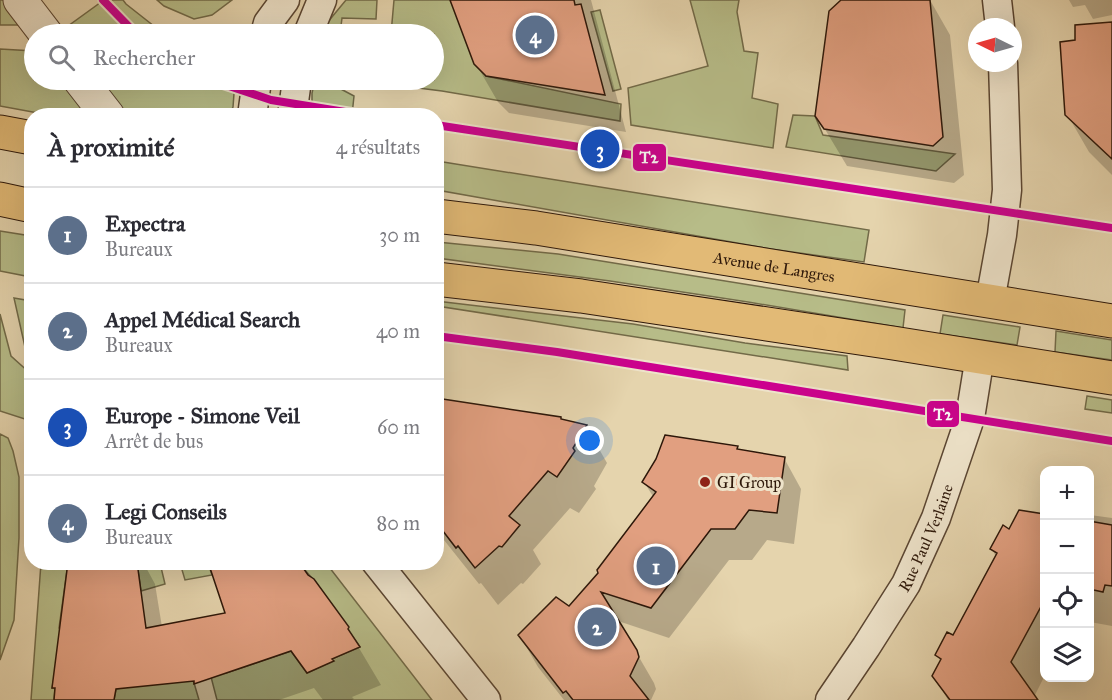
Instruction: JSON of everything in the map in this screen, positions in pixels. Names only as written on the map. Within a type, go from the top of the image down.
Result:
[{"type":"main road","points":[[0,132],[24,136]]},
{"type":"main road","points":[[0,199],[24,204]]},
{"type":"main road","name":"Avenue de Langres","points":[[444,217],[536,228],[1112,321]]},
{"type":"main road","points":[[444,280],[581,296],[1112,378]]},
{"type":"street","points":[[20,0],[38,24]]},
{"type":"street","points":[[268,24],[285,0]]},
{"type":"street","points":[[312,24],[322,0]]},
{"type":"street","points":[[997,0],[999,18]]},
{"type":"street","points":[[990,302],[1002,235],[1007,190],[1003,72]]},
{"type":"street","points":[[88,90],[102,108]]},
{"type":"street","points":[[253,108],[256,90]]},
{"type":"street","points":[[293,108],[296,90]]},
{"type":"street","name":"Rue Paul Verlaine","points":[[830,700],[906,584],[936,518],[970,418],[980,356]]},
{"type":"street","points":[[382,570],[486,700]]},
{"type":"green space","points":[[0,0],[6,0],[19,25],[0,25]]},
{"type":"green space","points":[[104,0],[123,0],[151,24],[71,24]]},
{"type":"green space","points":[[157,0],[232,0],[212,15],[194,19],[164,6]]},
{"type":"green space","points":[[346,0],[377,0],[376,19],[342,18],[341,24],[327,23]]},
{"type":"green space","points":[[394,0],[450,0],[486,76],[621,104],[620,121],[434,90],[444,90],[444,24],[392,24]]},
{"type":"green space","points":[[690,0],[739,0],[737,12],[744,51],[758,53],[752,98],[778,104],[773,148],[631,125],[628,88],[708,66]]},
{"type":"green space","points":[[600,10],[621,89],[613,91],[591,12]]},
{"type":"green space","points":[[0,49],[24,50],[24,90],[73,90],[85,108],[24,108],[24,110],[0,106]]},
{"type":"green space","points":[[101,90],[234,90],[232,108],[116,108]]},
{"type":"green space","points":[[313,90],[343,90],[354,96],[353,108],[312,108]]},
{"type":"green space","points":[[793,115],[815,116],[823,135],[955,154],[936,171],[786,147]]},
{"type":"green space","points":[[444,162],[869,230],[864,262],[771,249],[444,191]]},
{"type":"green space","points":[[0,231],[24,235],[24,276],[0,271]]},
{"type":"green space","points":[[444,243],[558,254],[905,310],[903,328],[748,302],[444,259]]},
{"type":"green space","points":[[14,298],[24,300],[24,343]]},
{"type":"green space","points":[[444,302],[633,324],[745,343],[847,356],[848,370],[444,307]]},
{"type":"green space","points":[[0,314],[11,356],[24,368],[24,419],[0,411]]},
{"type":"green space","points":[[943,315],[1020,327],[1017,345],[940,334]]},
{"type":"green space","points":[[1056,331],[1112,340],[1112,360],[1055,352]]},
{"type":"green space","points":[[1087,396],[1112,400],[1112,413],[1085,409]]},
{"type":"green space","points":[[0,434],[8,438],[19,477],[19,538],[14,620],[0,660]]},
{"type":"green space","points":[[40,570],[67,570],[59,628],[63,629],[52,688],[55,688],[54,700],[31,700]]},
{"type":"green space","points":[[138,570],[162,570],[165,584],[141,591]]},
{"type":"green space","points":[[182,570],[210,570],[212,575],[185,580]]},
{"type":"green space","points":[[305,570],[331,570],[432,700],[217,700],[210,673],[226,673],[291,651],[307,673],[360,647]]},
{"type":"green space","points":[[192,676],[199,700],[114,700],[116,689]]},
{"type":"building","points":[[450,0],[574,0],[575,5],[581,4],[605,95],[486,76],[474,64]]},
{"type":"building","points":[[841,0],[930,0],[943,137],[933,146],[824,129],[815,116],[829,11]]},
{"type":"building","points":[[1112,22],[1112,159],[1065,115],[1060,42],[1075,40],[1075,25]]},
{"type":"building","points":[[444,399],[561,417],[561,419],[587,425],[573,448],[575,451],[557,477],[548,471],[509,516],[520,525],[502,547],[499,546],[475,568],[458,546],[456,548],[444,532]]},
{"type":"building","points":[[665,435],[738,446],[737,449],[785,457],[777,513],[749,510],[735,529],[711,529],[651,608],[601,592],[637,650],[639,657],[630,676],[649,700],[573,700],[566,691],[563,693],[518,635],[556,597],[569,606],[598,573],[597,570],[656,492],[642,482],[656,459]]},
{"type":"building","points":[[1019,510],[1040,513],[1040,608],[1011,662],[1038,700],[950,700],[932,676],[941,659],[935,655],[947,632],[953,635],[997,553],[990,549],[1003,525],[1009,529]]},
{"type":"building","points":[[1094,522],[1112,525],[1112,586],[1105,585],[1103,592],[1094,590]]},
{"type":"building","points":[[67,570],[138,570],[146,628],[225,613],[211,570],[305,570],[314,579],[349,627],[348,629],[360,647],[307,673],[291,651],[194,684],[194,681],[116,689],[114,700],[54,700],[55,688],[52,688]]},
{"type":"transit line","name":"T2","points":[[103,0],[126,24]]},
{"type":"transit line","name":"T2","points":[[241,90],[271,100],[320,108]]},
{"type":"transit line","name":"T2","points":[[444,126],[1112,228]]},
{"type":"transit line","name":"T2","points":[[444,337],[557,352],[1112,441]]},
{"type":"place","name":"Legi Conseils","points":[[535,35]]},
{"type":"place","name":"Europe - Simone Veil","points":[[600,149]]},
{"type":"place","name":"GI Group","points":[[705,482]]},
{"type":"place","name":"Expectra","points":[[656,566]]},
{"type":"place","name":"Appel Médical Search","points":[[597,627]]}]
